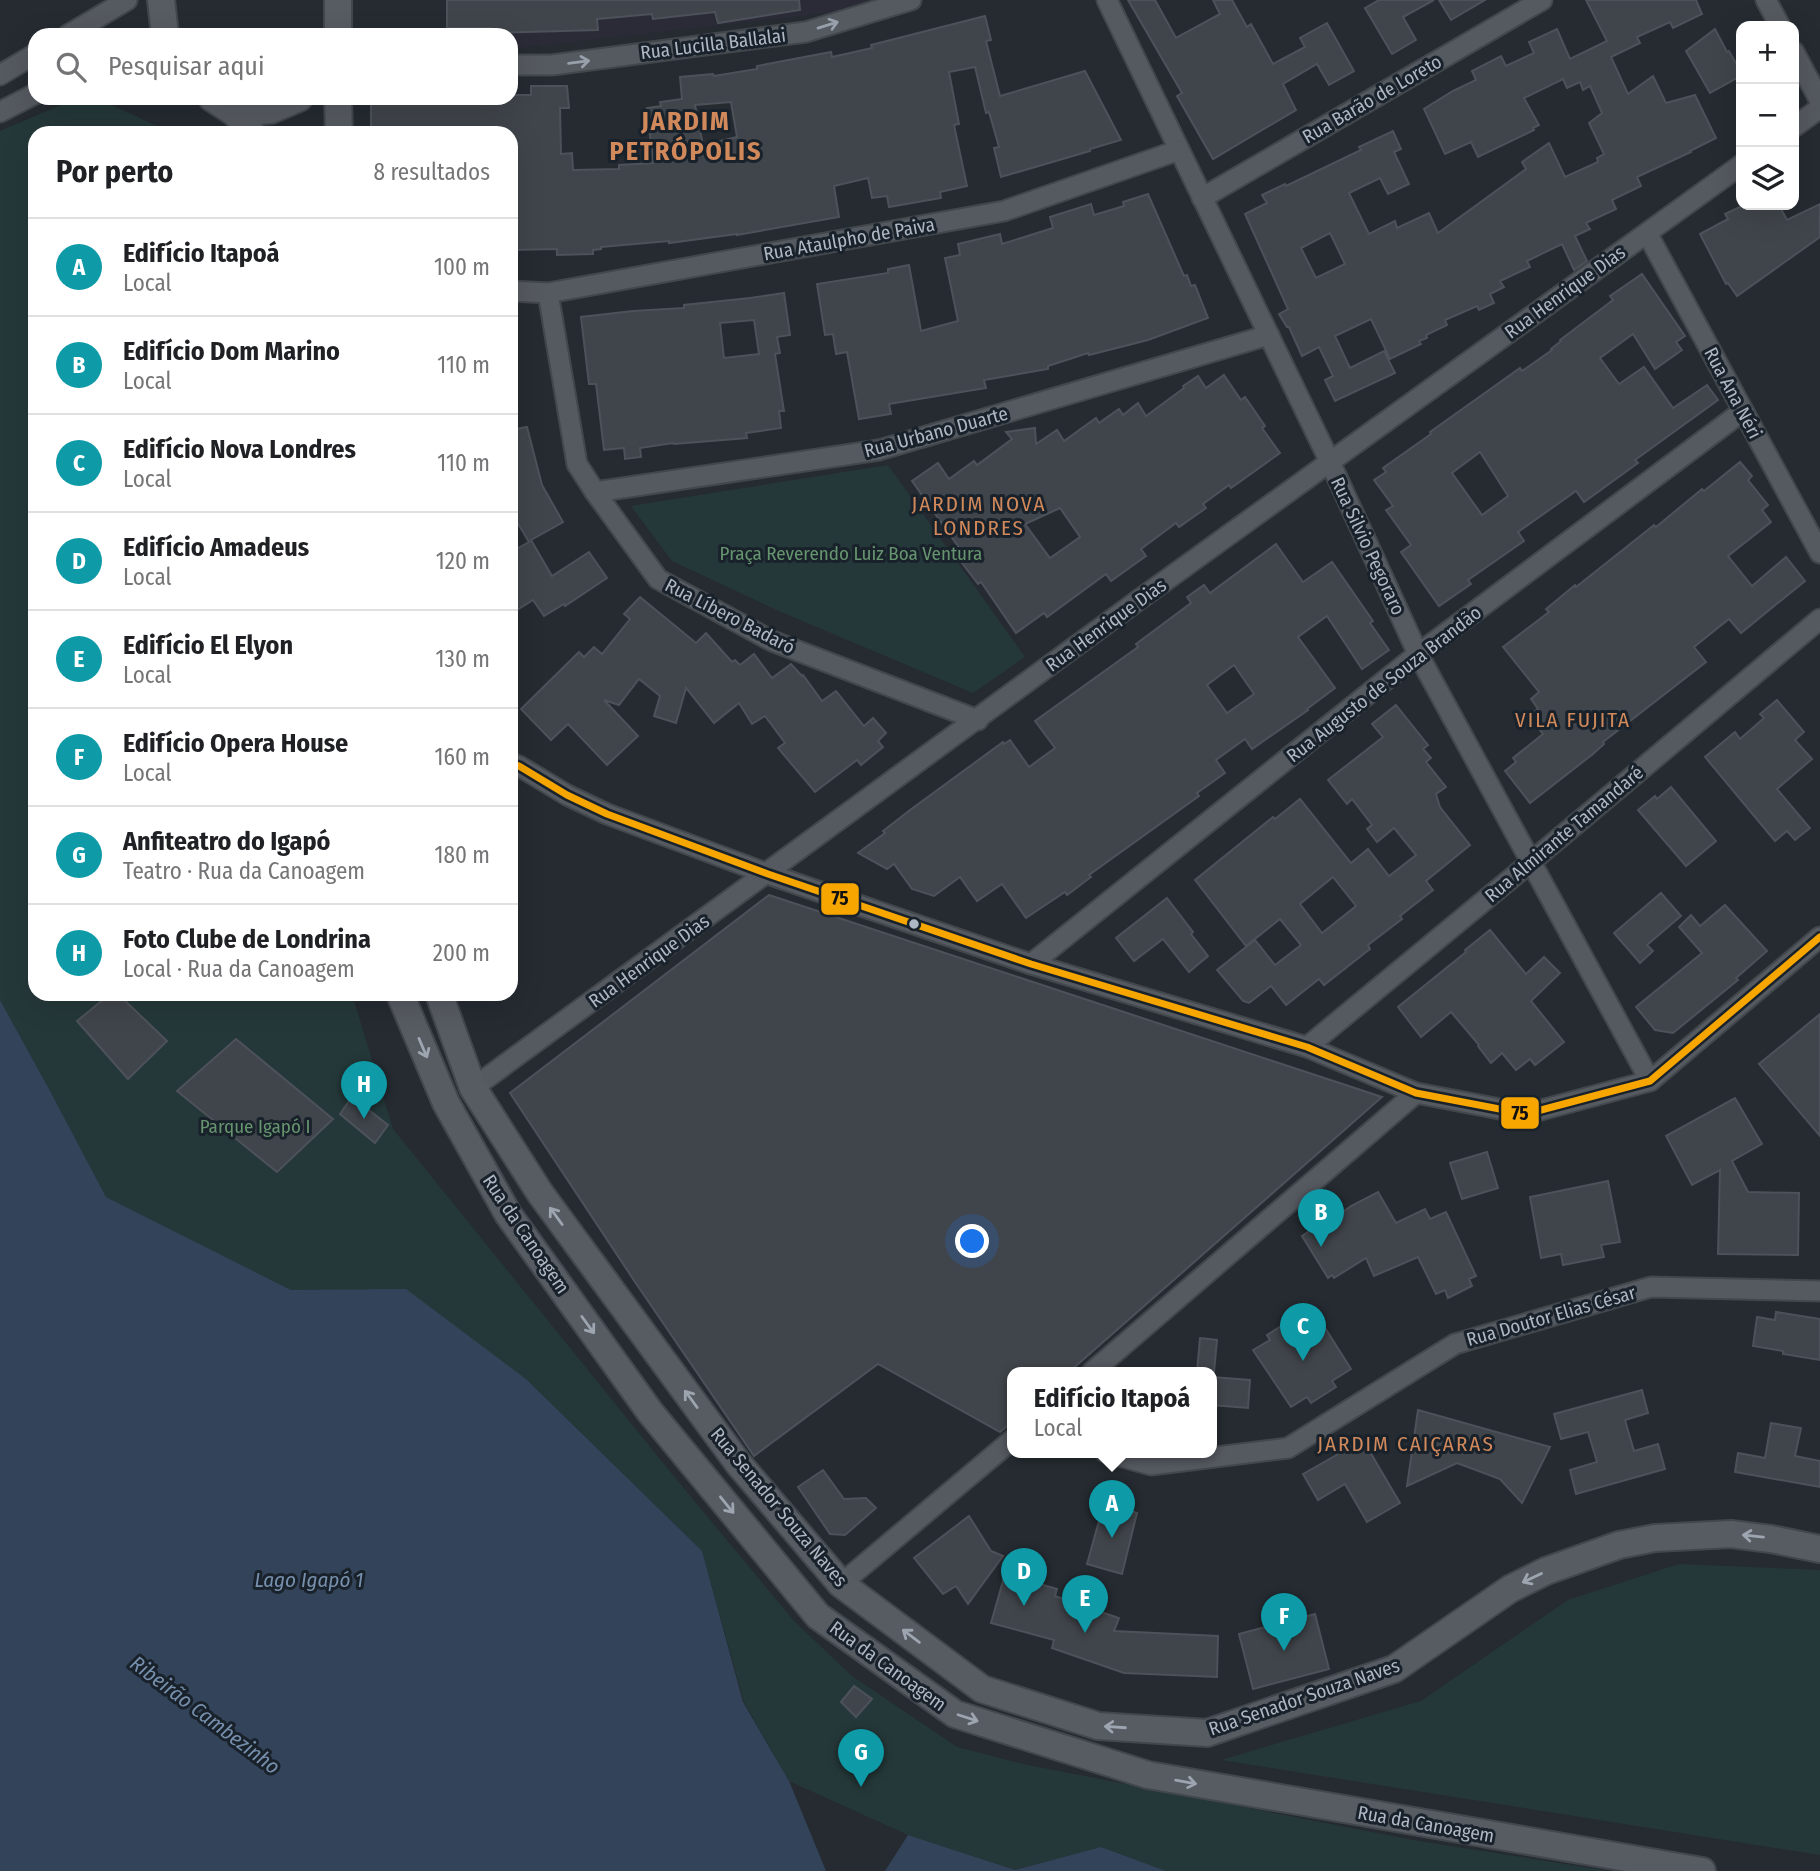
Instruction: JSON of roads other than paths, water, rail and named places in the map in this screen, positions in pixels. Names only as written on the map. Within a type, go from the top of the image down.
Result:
[{"type":"main road","points":[[161,0],[164,28]]},
{"type":"main road","points":[[338,0],[338,28]]},
{"type":"main road","points":[[222,105],[246,126]]},
{"type":"main road","points":[[234,113],[271,110],[283,105]]},
{"type":"main road","points":[[338,105],[339,126]]},
{"type":"main road","name":"Rua da Canoagem","points":[[403,1001],[446,1103],[508,1214],[650,1412],[818,1616],[955,1714],[1148,1775],[1702,1871]]},
{"type":"main road","name":"Rua Senador Souza Naves","points":[[442,1001],[473,1088],[540,1193],[729,1452],[841,1584],[982,1689],[1098,1726],[1207,1733],[1394,1670],[1510,1589],[1546,1571],[1619,1545],[1655,1538],[1731,1534],[1771,1538],[1820,1549]]},
{"type":"street","points":[[80,28],[127,0]]},
{"type":"street","name":"Rua Lucilla Ballalai","points":[[518,65],[552,65],[806,32],[911,0]]},
{"type":"street","name":"Rua Silvio Pegoraro","points":[[1107,0],[1330,462],[1418,654],[1650,1081]]},
{"type":"street","name":"Rua Barão de Loreto","points":[[1202,198],[1542,0]]},
{"type":"street","points":[[1766,0],[1777,21]]},
{"type":"street","points":[[0,75],[28,58]]},
{"type":"street","points":[[1799,61],[1820,101]]},
{"type":"street","points":[[0,112],[28,98]]},
{"type":"street","points":[[1799,123],[1820,108]]},
{"type":"street","name":"Rua Ataulpho de Paiva","points":[[518,291],[548,293],[1004,211],[1179,150]]},
{"type":"street","name":"Rua Henrique Dias","points":[[473,1088],[1736,169]]},
{"type":"street","name":"Rua Ana Néri","points":[[1647,233],[1820,553]]},
{"type":"street","name":"Rua Líbero Badaró","points":[[548,293],[577,464],[658,579],[772,641],[978,720]]},
{"type":"street","name":"Rua Urbano Duarte","points":[[595,492],[879,450],[1269,335]]},
{"type":"street","name":"Rua Augusto de Souza Brandão","points":[[1031,964],[1418,654],[1743,411]]},
{"type":"street","name":"Rua Almirante Tamandaré","points":[[1307,1047],[1820,619]]},
{"type":"street","points":[[518,764],[567,795],[607,814],[768,874],[1031,964],[1307,1047],[1416,1093],[1526,1114],[1650,1081],[1820,937]]},
{"type":"street","points":[[1098,1367],[1416,1093]]},
{"type":"street","name":"Rua Doutor Elias César","points":[[1217,1457],[1288,1448],[1455,1344],[1651,1287],[1820,1291]]},
{"type":"street","points":[[841,1584],[1007,1444]]},
{"type":"street","name":"Rua Doutor Elias César","points":[[1126,1458],[1151,1465],[1207,1458]]},
{"type":"water","name":"Lago Igapó 1","points":[[0,1000],[106,1197],[291,1290],[406,1289],[526,1379],[702,1551],[743,1702],[789,1781],[826,1871],[0,1871]]},
{"type":"water","points":[[908,1835],[1015,1870],[1101,1847],[1166,1871],[885,1871]]},
{"type":"place","name":"Foto Clube de Londrina","points":[[364,1119]]},
{"type":"place","name":"Edifício Dom Marino","points":[[1321,1247]]},
{"type":"place","name":"Edifício Nova Londres","points":[[1303,1361]]},
{"type":"place","name":"Edifício Itapoá","points":[[1112,1538]]},
{"type":"place","name":"Edifício Amadeus","points":[[1024,1606]]},
{"type":"place","name":"Edifício El Elyon","points":[[1085,1633]]},
{"type":"place","name":"Edifício Opera House","points":[[1284,1651]]},
{"type":"place","name":"Anfiteatro do Igapó","points":[[861,1787]]},
{"type":"district","name":"JARDIM PETRÓPOLIS","points":[[686,136]]},
{"type":"district","name":"JARDIM NOVA LONDRES","points":[[979,516]]},
{"type":"district","name":"VILA FUJITA","points":[[1573,720]]},
{"type":"district","name":"JARDIM CAIÇARAS","points":[[1406,1444]]},
{"type":"park label","name":"Praça Reverendo Luiz Boa Ventura","points":[[851,553]]},
{"type":"park label","name":"Parque Igapó I","points":[[255,1126]]},
{"type":"water label","name":"Ribeirão Cambezinho","points":[[205,1715]]}]
